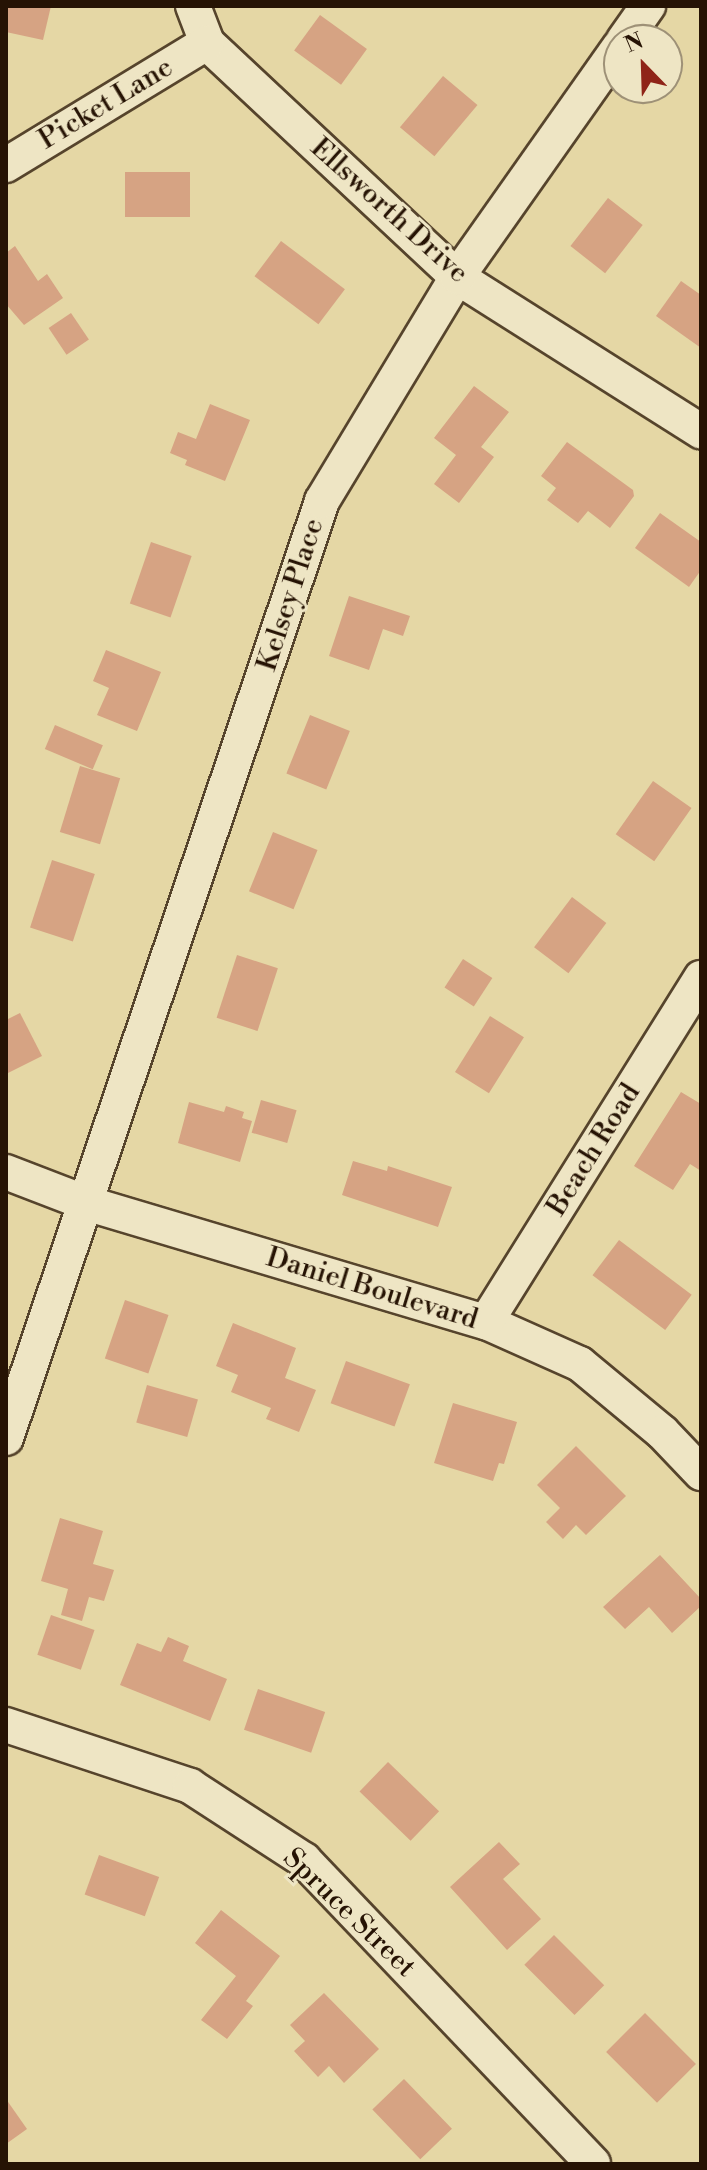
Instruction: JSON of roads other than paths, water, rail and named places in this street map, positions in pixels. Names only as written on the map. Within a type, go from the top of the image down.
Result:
[{"type":"street","name":"Ellsworth Drive","points":[[193,6],[207,43],[457,277],[701,431]]},
{"type":"street","points":[[635,24],[648,6]]},
{"type":"street","name":"Picket Lane","points":[[6,165],[207,43]]},
{"type":"street","name":"Kelsey Place","points":[[6,1438],[89,1204],[322,501],[457,277],[603,70]]},
{"type":"street","name":"Beach Road","points":[[486,1322],[701,978]]},
{"type":"street","name":"Daniel Boulevard","points":[[6,1172],[89,1204],[486,1322],[580,1364],[662,1432],[701,1473]]},
{"type":"street","name":"Spruce Street","points":[[6,1725],[190,1786],[304,1860],[593,2164]]}]
